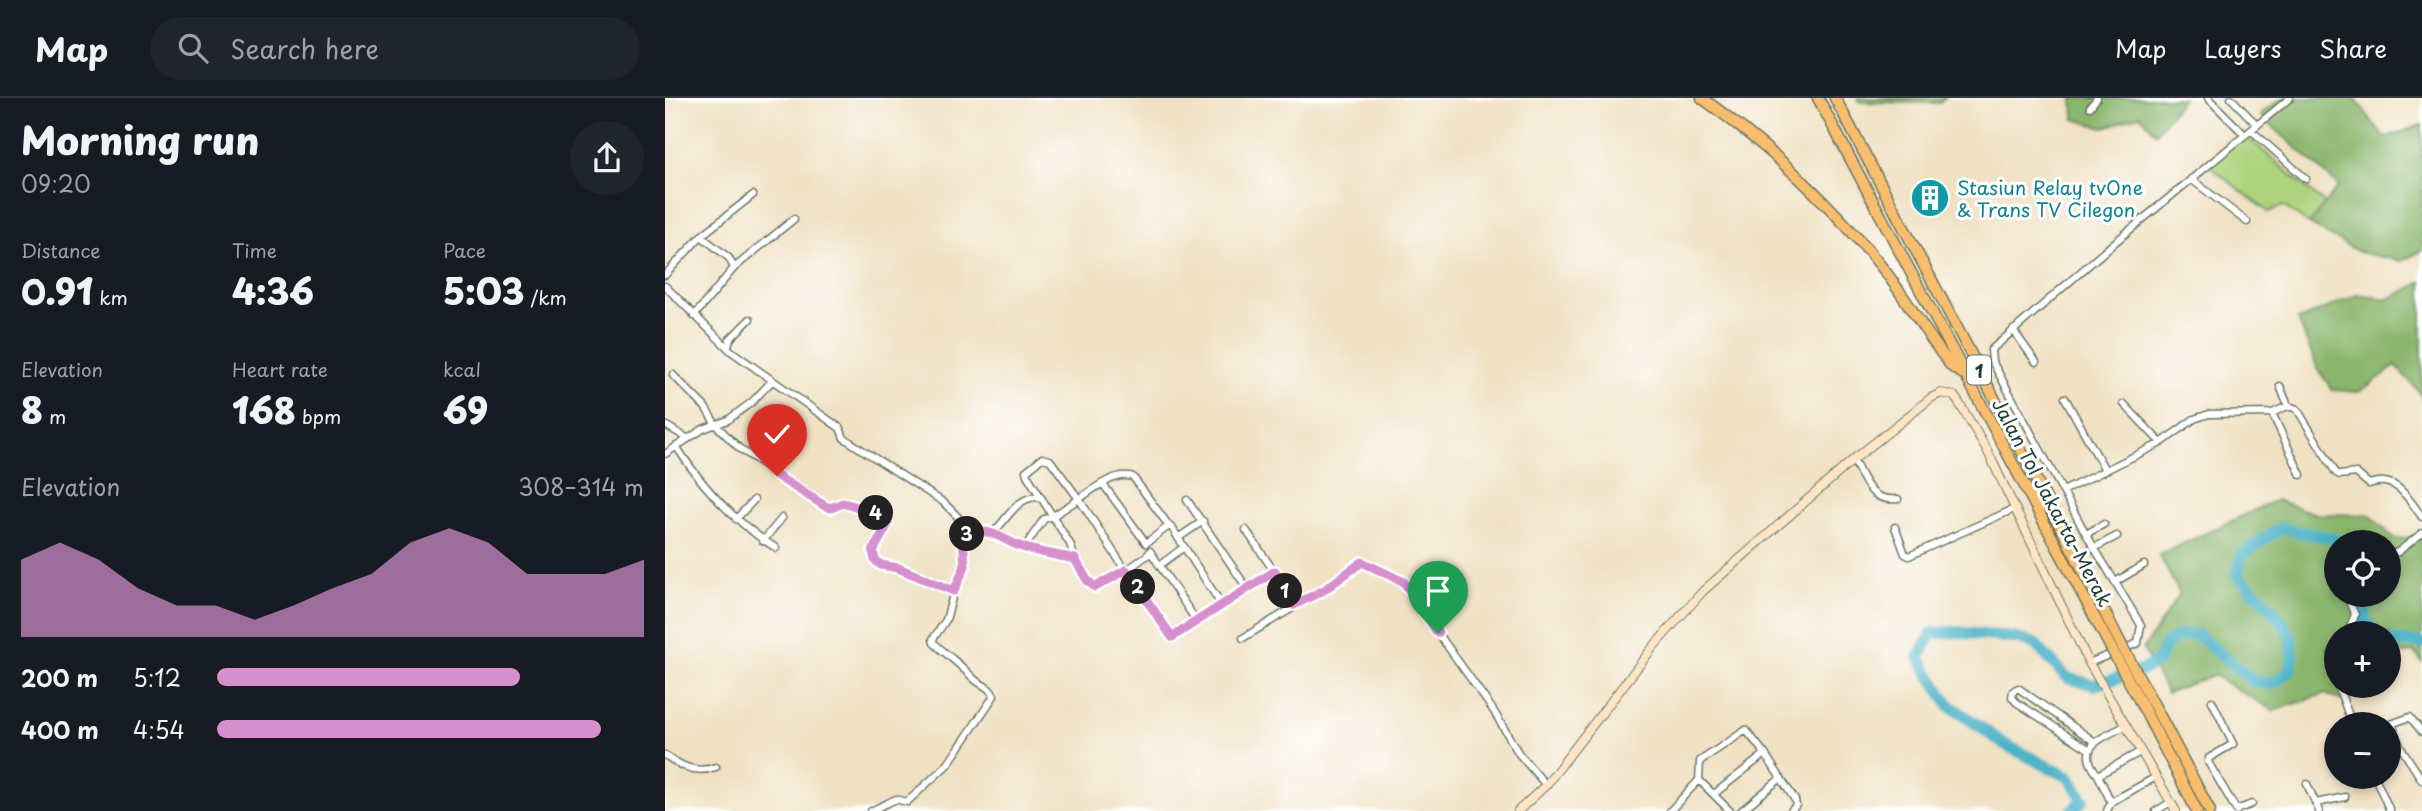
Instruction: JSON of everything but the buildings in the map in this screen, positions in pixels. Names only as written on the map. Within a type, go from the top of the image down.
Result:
[{"type":"highway","points":[[1702,98],[1792,170],[1845,224],[1885,272],[1952,367],[1965,375]]},
{"type":"highway","name":"Jalan Tol Jakarta–Merak","points":[[1818,98],[1965,375],[2148,705],[2210,811]]},
{"type":"highway","name":"Jalan Tol Jakarta–Merak","points":[[1835,98],[1884,187],[2116,646]]},
{"type":"highway","name":"Jalan Tol Jakarta–Merak","points":[[2148,705],[2197,811]]},
{"type":"street","points":[[2090,107],[2097,98]]},
{"type":"street","points":[[2208,98],[2306,179]]},
{"type":"street","points":[[2231,98],[2257,125]]},
{"type":"street","points":[[2091,666],[2140,640],[2139,621],[2086,534],[1990,355],[1992,347],[2290,98]]},
{"type":"street","points":[[2191,179],[2247,222]]},
{"type":"street","points":[[665,275],[701,236],[753,195]]},
{"type":"street","points":[[694,316],[734,268],[794,219]]},
{"type":"street","points":[[701,236],[729,258],[734,268]]},
{"type":"street","points":[[665,286],[728,347],[839,428],[842,436],[869,456],[954,511],[958,517],[963,536],[965,566],[934,643],[965,668],[975,680],[991,690],[994,696],[948,764],[907,802]]},
{"type":"street","points":[[728,347],[730,339],[750,320]]},
{"type":"street","points":[[2013,330],[2036,362]]},
{"type":"street","points":[[673,375],[705,407],[716,425],[751,457],[825,506],[831,508],[843,503],[884,517],[888,524],[873,551],[875,560],[881,565],[898,568],[954,591]]},
{"type":"street","points":[[665,454],[687,439],[729,420],[752,402],[772,381]]},
{"type":"street","points":[[2280,386],[2288,406]]},
{"type":"street","points":[[1518,811],[1546,785],[1654,646],[1703,591],[1853,460],[1941,393],[1947,393],[1959,403],[1987,450],[2091,666],[2176,811]]},
{"type":"street","points":[[2066,398],[2105,470]]},
{"type":"street","points":[[2124,404],[2161,443]]},
{"type":"street","points":[[2063,491],[2161,443],[2194,419],[2209,414],[2272,413],[2288,406],[2297,409],[2336,473],[2356,473],[2368,484],[2378,481],[2391,482],[2422,517]]},
{"type":"street","points":[[2272,413],[2301,475]]},
{"type":"street","points":[[665,425],[687,439]]},
{"type":"street","points":[[676,446],[702,483],[736,519],[776,548]]},
{"type":"street","points":[[1150,553],[1126,570],[1095,587],[1087,580],[1070,544],[1026,471],[1035,462],[1046,457],[1050,460],[1079,499],[1126,570],[1169,635],[1176,636],[1275,571]]},
{"type":"street","points":[[1853,460],[1877,496],[1887,500],[1898,499]]},
{"type":"street","points":[[1024,548],[1044,519],[1103,484],[1120,476],[1133,477],[1178,538],[1221,604]]},
{"type":"street","points":[[1103,484],[1146,543],[1196,622]]},
{"type":"street","points":[[994,532],[1021,500],[1031,496],[1040,497]]},
{"type":"street","points":[[736,519],[754,500]]},
{"type":"street","points":[[1187,500],[1247,588]]},
{"type":"street","points":[[1895,527],[1905,554],[1909,556],[2014,509]]},
{"type":"street","points":[[764,541],[782,518]]},
{"type":"street","points":[[1178,538],[1203,521]]},
{"type":"street","points":[[2086,534],[2104,524]]},
{"type":"street","points":[[1146,543],[1169,526]]},
{"type":"street","points":[[1247,530],[1294,605]]},
{"type":"street","points":[[963,536],[978,531],[994,532],[1024,548],[1075,559]]},
{"type":"street","points":[[2401,550],[2422,533]]},
{"type":"street","points":[[2094,548],[2117,536]]},
{"type":"street","points":[[1160,565],[1184,547]]},
{"type":"street","points":[[1243,638],[1294,605],[1324,590],[1362,562],[1404,582],[1493,710],[1519,754],[1546,785]]},
{"type":"street","points":[[2115,582],[2144,565]]},
{"type":"street","points":[[2090,750],[2016,702],[2012,697],[2013,691],[2018,688],[2095,742]]},
{"type":"street","points":[[2212,701],[2233,744],[2209,758],[2208,762],[2236,811],[2252,804]]},
{"type":"street","points":[[2401,720],[2410,717],[2422,732]]},
{"type":"street","points":[[2111,802],[2098,775],[2089,765],[2090,750],[2095,742],[2124,724]]},
{"type":"street","points":[[1676,809],[1699,780],[1700,761],[1743,731],[1750,732],[1795,800],[1796,805],[1791,811]]},
{"type":"street","points":[[2401,748],[2422,780]]},
{"type":"street","points":[[2098,775],[2140,752]]},
{"type":"street","points":[[1714,794],[1765,754]]},
{"type":"street","points":[[665,755],[691,770],[716,767]]},
{"type":"street","points":[[2107,811],[2111,802],[2156,777]]},
{"type":"street","points":[[1741,811],[1781,778]]},
{"type":"street","points":[[1699,780],[1730,811]]},
{"type":"street","points":[[2307,785],[2319,811]]},
{"type":"street","points":[[2380,789],[2390,811]]},
{"type":"street","points":[[2316,803],[2345,797]]},
{"type":"street","points":[[871,811],[896,799],[907,802]]},
{"type":"street","points":[[907,802],[909,811]]},
{"type":"street","points":[[2156,811],[2171,802]]},
{"type":"green space","points":[[1857,98],[1945,98],[1940,103],[1859,102]]},
{"type":"green space","points":[[2073,98],[2183,98],[2156,133],[2140,115],[2104,128],[2074,119]]},
{"type":"green space","points":[[2282,98],[2355,98],[2384,138],[2422,125],[2422,251],[2401,261],[2359,252],[2309,224],[2339,186],[2260,115]]},
{"type":"green space","points":[[2244,134],[2325,204],[2309,224],[2283,206],[2268,212],[2206,163]]},
{"type":"green space","points":[[2422,282],[2422,398],[2396,366],[2359,392],[2332,390],[2318,369],[2298,320],[2357,295],[2389,299]]},
{"type":"green space","points":[[2276,500],[2316,514],[2370,515],[2385,530],[2324,530],[2324,607],[2401,607],[2401,538],[2422,536],[2422,662],[2414,652],[2401,654],[2401,621],[2324,621],[2324,694],[2274,711],[2213,675],[2167,693],[2143,649],[2180,594],[2159,555]]},
{"type":"waterway","points":[[2072,811],[2083,800],[2070,778],[2004,744],[1949,705],[1919,658],[1932,633],[1957,632],[2014,638],[2035,644],[2067,678],[2094,685],[2141,671],[2158,661],[2166,644],[2181,635],[2197,635],[2253,681],[2272,684],[2289,672],[2293,655],[2291,639],[2279,618],[2237,574],[2242,555],[2280,528],[2324,536]]},
{"type":"waterway","points":[[2364,607],[2366,621]]},
{"type":"waterway","points":[[2401,642],[2422,643]]},
{"type":"place","name":"Stasiun Relay tvOne & Trans TV Cilegon","points":[[1930,198]]},
{"type":"route","points":[[777,476],[825,506],[831,508],[843,503],[884,517],[888,524],[873,551],[875,560],[881,565],[898,568],[954,591],[965,566],[963,536],[978,531],[994,532],[1024,548],[1075,559],[1090,585],[1095,587],[1126,570],[1172,637],[1275,571],[1294,605],[1324,590],[1362,562],[1404,582],[1438,633]]}]
